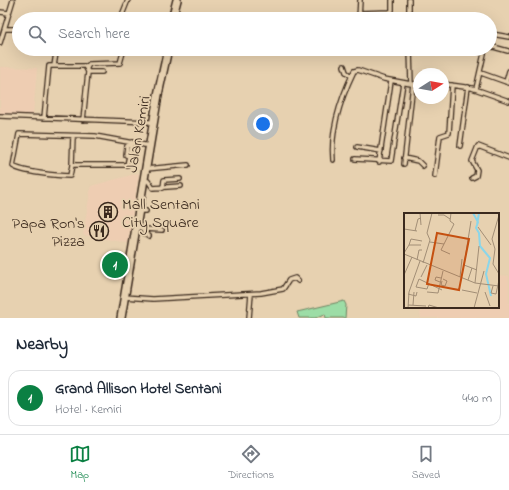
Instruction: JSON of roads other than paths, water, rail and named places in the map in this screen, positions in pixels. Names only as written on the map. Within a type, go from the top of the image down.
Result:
[{"type":"highway","points":[[174,12],[177,0]]},
{"type":"highway","points":[[177,12],[180,0]]},
{"type":"highway","points":[[123,297],[148,146],[150,122],[164,56]]},
{"type":"highway","name":"Jalan Kemiri","points":[[119,318],[139,227],[138,211],[165,56]]},
{"type":"street","points":[[0,43],[13,0]]},
{"type":"street","points":[[123,12],[128,0]]},
{"type":"street","points":[[359,12],[360,0]]},
{"type":"street","points":[[390,12],[392,10],[392,0]]},
{"type":"street","points":[[408,0],[409,12]]},
{"type":"street","points":[[0,12],[10,10]]},
{"type":"street","points":[[5,29],[12,29]]},
{"type":"street","points":[[497,35],[509,37]]},
{"type":"street","points":[[497,48],[508,51]]},
{"type":"street","points":[[54,66],[55,56]]},
{"type":"street","points":[[83,120],[87,70],[89,64],[120,63],[122,56]]},
{"type":"street","points":[[404,164],[412,84],[410,56]]},
{"type":"street","points":[[476,89],[484,56]]},
{"type":"street","points":[[44,118],[49,66],[85,66],[87,70],[102,72]]},
{"type":"street","points":[[344,66],[346,72],[351,76]]},
{"type":"street","points":[[333,160],[332,148],[337,116],[351,76],[356,70],[403,83],[412,84]]},
{"type":"street","points":[[480,73],[507,82],[509,71]]},
{"type":"street","points":[[379,162],[391,80]]},
{"type":"street","points":[[355,159],[390,162],[403,83]]},
{"type":"street","points":[[449,85],[476,89],[509,101]]},
{"type":"street","points":[[435,176],[440,136],[449,133],[452,85]]},
{"type":"street","points":[[460,146],[468,87]]},
{"type":"street","points":[[0,116],[150,122]]},
{"type":"street","points":[[73,136],[71,174],[68,176],[17,168],[13,164],[18,134],[95,136],[148,146]]},
{"type":"street","points":[[72,165],[125,166],[128,164],[131,143]]},
{"type":"street","points":[[472,178],[476,176],[477,173],[472,161],[478,146],[509,158]]},
{"type":"street","points":[[357,147],[381,151]]},
{"type":"street","points":[[404,158],[418,161],[423,166]]},
{"type":"street","points":[[146,169],[188,165]]},
{"type":"street","points":[[162,188],[164,180],[180,179]]},
{"type":"street","points":[[144,180],[148,181],[153,188],[181,186]]},
{"type":"street","points":[[138,211],[146,211]]},
{"type":"street","points":[[139,227],[162,230]]},
{"type":"street","points":[[139,227],[148,236]]},
{"type":"street","points":[[123,297],[153,299],[251,294],[282,289],[295,278],[298,281]]},
{"type":"street","points":[[249,318],[251,294]]},
{"type":"place","name":"Mall Sentani City Square","points":[[108,212]]},
{"type":"place","name":"Papa Ron's Pizza","points":[[99,231]]},
{"type":"place","name":"Grand Allison Hotel Sentani","points":[[115,265]]}]
